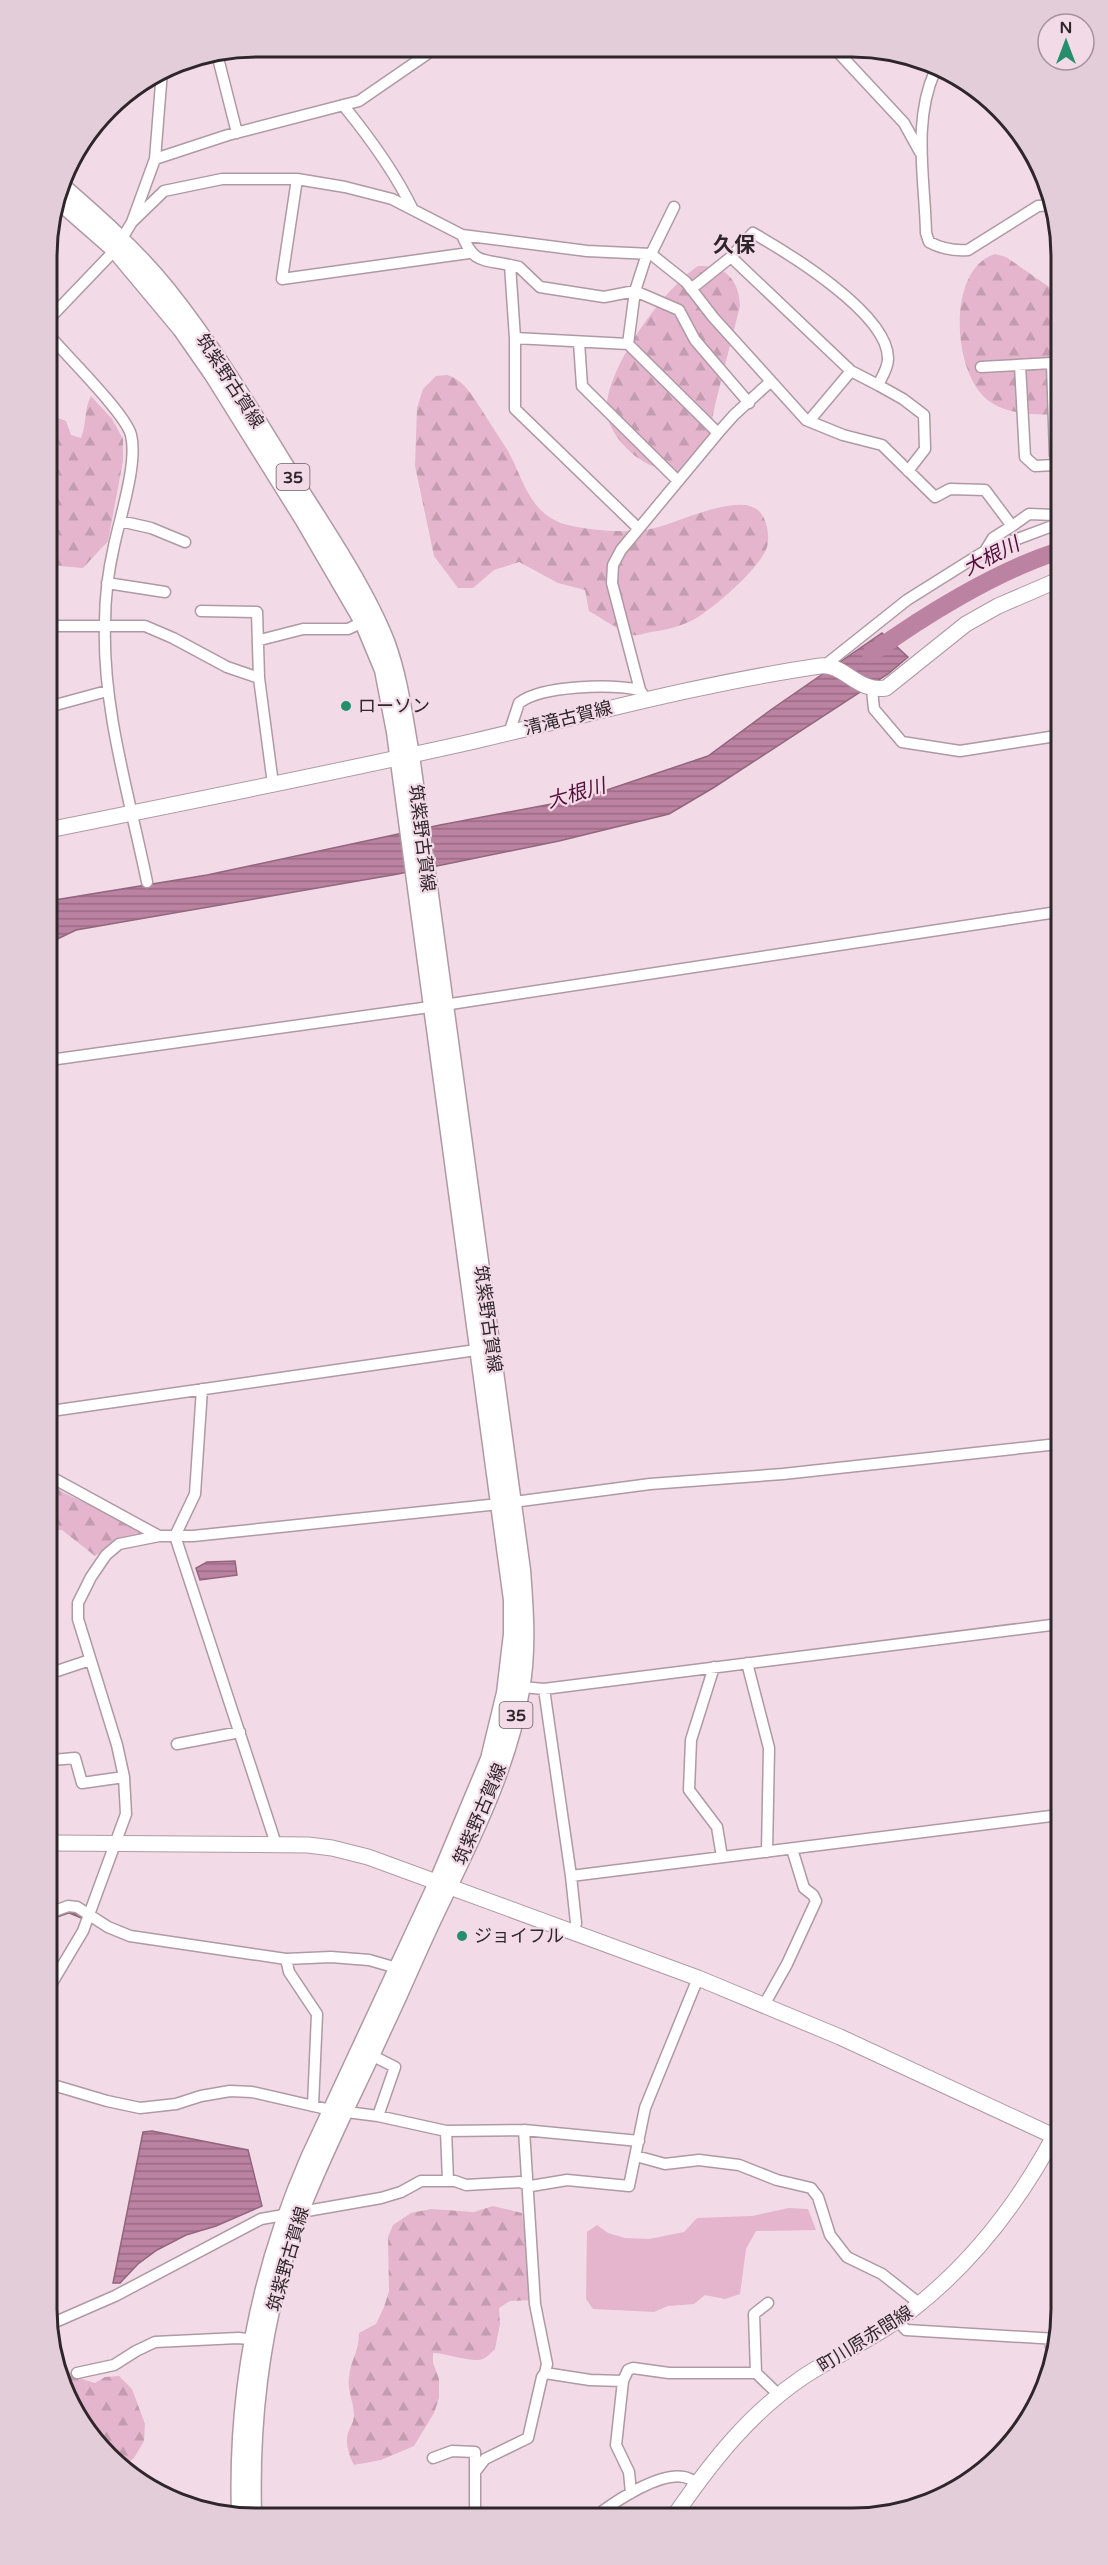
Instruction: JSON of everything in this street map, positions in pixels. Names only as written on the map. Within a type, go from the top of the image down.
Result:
[{"type":"main road","name":"筑紫野古賀線","points":[[68,192],[118,245],[165,287],[222,366],[314,511],[370,609],[394,666],[419,874],[506,1502],[524,1602],[525,1635],[522,1687],[502,1763],[443,1886],[371,2055],[338,2111]]},
{"type":"main road","name":"筑紫野古賀線","points":[[64,204],[118,245],[213,375],[303,519],[363,622],[383,670],[404,756]]},
{"type":"main road","points":[[828,666],[869,688],[886,688],[895,683],[935,646],[966,624],[998,606],[1051,583]]},
{"type":"main road","name":"清滝古賀線","points":[[57,828],[509,733],[643,695],[828,666]]},
{"type":"main road","name":"筑紫野古賀線","points":[[240,2507],[238,2474],[241,2416],[258,2340],[287,2251],[293,2213],[397,1968],[443,1886],[489,1759],[505,1694],[512,1634],[506,1502]]},
{"type":"main road","points":[[57,1843],[276,1844],[332,1848],[368,1857],[698,1978],[1051,2130]]},
{"type":"main road","name":"町川原赤間線","points":[[681,2508],[698,2482],[739,2431],[779,2395],[803,2377],[898,2321],[920,2304],[983,2241],[1010,2209],[1051,2145]]},
{"type":"main road","name":"筑紫野古賀線","points":[[253,2508],[252,2472],[258,2340]]},
{"type":"street","points":[[155,159],[237,133],[359,101],[423,57]]},
{"type":"street","points":[[843,57],[904,123],[920,152]]},
{"type":"street","points":[[219,61],[237,133]]},
{"type":"street","points":[[934,75],[925,101],[920,152],[928,242],[939,248],[956,251],[968,249],[1038,206],[1044,206]]},
{"type":"street","points":[[57,310],[118,245],[132,222],[155,159],[161,81]]},
{"type":"street","points":[[343,105],[381,154],[403,188],[413,210]]},
{"type":"street","points":[[132,222],[164,191],[222,179],[297,180],[345,187],[392,199],[462,236],[587,251],[649,254],[686,282],[770,382],[808,421],[843,435],[882,445],[935,497],[950,489],[985,490],[1012,526]]},
{"type":"street","points":[[297,180],[282,279],[469,253]]},
{"type":"street","points":[[628,344],[635,291],[649,254],[674,207]]},
{"type":"street","points":[[691,289],[731,257],[753,233],[806,265],[854,303],[880,336],[888,357],[887,367],[878,385]]},
{"type":"street","points":[[462,236],[469,253],[477,258],[519,267],[540,287],[604,297],[635,291],[679,310],[695,340],[749,403]]},
{"type":"street","points":[[731,257],[851,371],[903,399],[924,415],[925,449],[908,471]]},
{"type":"street","points":[[510,265],[515,339],[515,409],[638,528]]},
{"type":"street","points":[[515,339],[628,344],[718,433]]},
{"type":"street","points":[[579,342],[582,386],[678,481]]},
{"type":"street","points":[[57,344],[125,422],[131,435],[131,461],[107,583],[105,625],[107,691],[147,882]]},
{"type":"street","points":[[981,367],[1051,363]]},
{"type":"street","points":[[1020,364],[1025,457],[1035,466],[1051,465]]},
{"type":"street","points":[[808,421],[851,371]]},
{"type":"street","points":[[643,695],[612,583],[613,565],[638,528],[718,433],[770,382]]},
{"type":"street","points":[[985,551],[993,538],[1029,514],[1051,517]]},
{"type":"street","points":[[828,666],[907,600],[985,551],[1051,520]]},
{"type":"street","points":[[120,521],[151,528],[185,543]]},
{"type":"street","points":[[107,583],[165,592]]},
{"type":"street","points":[[201,611],[258,612],[259,678],[273,784]]},
{"type":"street","points":[[260,640],[303,629],[348,629],[363,622]]},
{"type":"street","points":[[57,626],[145,626],[227,667],[259,678]]},
{"type":"street","points":[[509,733],[519,703],[538,693],[625,687],[643,695]]},
{"type":"street","points":[[869,688],[874,710],[902,742],[960,751],[1051,737]]},
{"type":"street","points":[[57,705],[107,691]]},
{"type":"street","points":[[57,1059],[438,1006],[1051,913]]},
{"type":"street","points":[[57,1410],[485,1349]]},
{"type":"street","points":[[202,1389],[195,1494],[175,1536],[276,1844]]},
{"type":"street","points":[[57,1974],[89,1915],[105,1873],[113,1843],[126,1814],[124,1777],[117,1744],[78,1619],[78,1603],[91,1577],[106,1555],[119,1544],[159,1536],[506,1502],[650,1484],[783,1474],[1051,1445]]},
{"type":"street","points":[[57,1480],[159,1536]]},
{"type":"street","points":[[522,1687],[544,1689],[1051,1625]]},
{"type":"street","points":[[57,1670],[90,1660]]},
{"type":"street","points":[[747,1663],[769,1748],[767,1852]]},
{"type":"street","points":[[714,1667],[691,1740],[689,1790],[717,1827],[722,1857]]},
{"type":"street","points":[[544,1689],[571,1876],[576,1923],[574,1934]]},
{"type":"street","points":[[177,1744],[240,1732]]},
{"type":"street","points":[[57,1760],[75,1758],[82,1783],[124,1777]]},
{"type":"street","points":[[571,1876],[1051,1816]]},
{"type":"street","points":[[764,2005],[816,1901],[813,1895],[804,1888],[792,1849]]},
{"type":"street","points":[[57,1910],[68,1906],[77,1907],[108,1927],[130,1936],[286,1959],[331,1957],[369,1960],[397,1968]]},
{"type":"street","points":[[286,1959],[289,1972],[316,2014],[313,2106]]},
{"type":"street","points":[[58,2321],[115,2296],[261,2218],[381,2198],[401,2192],[421,2181],[448,2181],[466,2185],[520,2182],[531,2186],[567,2180],[630,2186],[645,2108],[698,1978]]},
{"type":"street","points":[[371,2055],[395,2067],[378,2116]]},
{"type":"street","points":[[57,2086],[107,2102],[140,2108],[176,2104],[201,2096],[230,2091],[252,2092],[446,2131],[524,2130],[639,2140]]},
{"type":"street","points":[[476,2472],[485,2459],[528,2438],[547,2364],[535,2304],[524,2130]]},
{"type":"street","points":[[446,2131],[448,2181]]},
{"type":"street","points":[[636,2156],[665,2164],[699,2160],[739,2165],[777,2180],[811,2188],[818,2197],[830,2235],[847,2257],[882,2274],[920,2304]]},
{"type":"street","points":[[756,2373],[754,2314],[768,2303]]},
{"type":"street","points":[[898,2321],[906,2331],[1048,2340]]},
{"type":"street","points":[[77,2373],[114,2365],[155,2342],[258,2340]]},
{"type":"street","points":[[631,2493],[629,2472],[616,2445],[622,2381],[627,2370],[633,2368],[669,2373],[756,2373],[779,2395]]},
{"type":"street","points":[[545,2373],[590,2380],[622,2381]]},
{"type":"street","points":[[433,2458],[452,2451],[476,2452],[475,2508]]},
{"type":"street","points":[[608,2508],[631,2493],[662,2479],[683,2476],[698,2482]]},
{"type":"green space","points":[[995,254],[1006,257],[1051,288],[1051,415],[1023,413],[999,407],[979,391],[969,372],[962,350],[960,326],[962,302],[968,280],[979,264]]},
{"type":"green space","points":[[698,266],[716,268],[729,276],[737,288],[740,306],[715,405],[705,457],[693,471],[678,472],[658,468],[645,462],[623,444],[614,433],[608,420],[608,397],[614,377],[638,333],[669,293]]},
{"type":"green space","points":[[447,375],[458,380],[471,393],[508,451],[528,494],[552,519],[582,528],[636,531],[722,507],[750,506],[760,512],[766,524],[768,543],[763,555],[737,585],[698,617],[679,626],[638,635],[623,631],[589,611],[585,590],[558,583],[519,562],[494,570],[473,588],[458,588],[434,556],[415,466],[417,408],[423,389],[436,376]]},
{"type":"green space","points":[[91,396],[112,419],[123,439],[123,461],[108,541],[83,568],[57,566],[57,418],[66,421],[71,435],[81,438]]},
{"type":"green space","points":[[57,1488],[143,1530],[144,1534],[121,1539],[95,1556],[62,1530],[57,1530]]},
{"type":"green space","points":[[493,2206],[522,2213],[535,2300],[510,2301],[499,2308],[500,2324],[495,2349],[483,2359],[472,2360],[433,2353],[433,2363],[439,2379],[439,2398],[434,2413],[414,2446],[381,2460],[354,2465],[347,2441],[354,2415],[349,2387],[350,2372],[358,2346],[359,2333],[376,2324],[389,2291],[388,2237],[393,2225],[411,2213],[431,2209],[474,2212]]},
{"type":"green space","points":[[789,2208],[808,2209],[816,2230],[756,2231],[746,2249],[740,2294],[725,2299],[705,2295],[694,2304],[668,2306],[654,2312],[593,2309],[586,2299],[587,2232],[597,2225],[608,2233],[625,2238],[649,2239],[684,2232],[697,2218],[752,2216]]},
{"type":"green space","points":[[67,2371],[95,2383],[105,2377],[119,2376],[132,2389],[145,2424],[144,2441],[134,2458],[129,2462],[98,2430],[84,2409]]},
{"type":"shaded area","points":[[882,633],[908,657],[888,674],[669,814],[559,841],[398,874],[76,930],[57,939],[57,900],[207,875],[440,825],[583,798],[708,756]]},
{"type":"shaded area","points":[[235,1561],[237,1575],[200,1580],[196,1568],[207,1562]]},
{"type":"shaded area","points":[[152,2131],[248,2150],[262,2206],[216,2226],[186,2235],[157,2250],[138,2264],[120,2283],[113,2283],[143,2132]]},
{"type":"waterway","name":"大根川","points":[[871,654],[960,596],[1009,571],[1051,554]]},
{"type":"waterway","points":[[57,1916],[69,1912],[81,1917]]},
{"type":"place","name":"ローソン","points":[[346,706]]},
{"type":"place","name":"ジョイフル","points":[[462,1936]]},
{"type":"district","name":"久保","points":[[734,245]]}]
